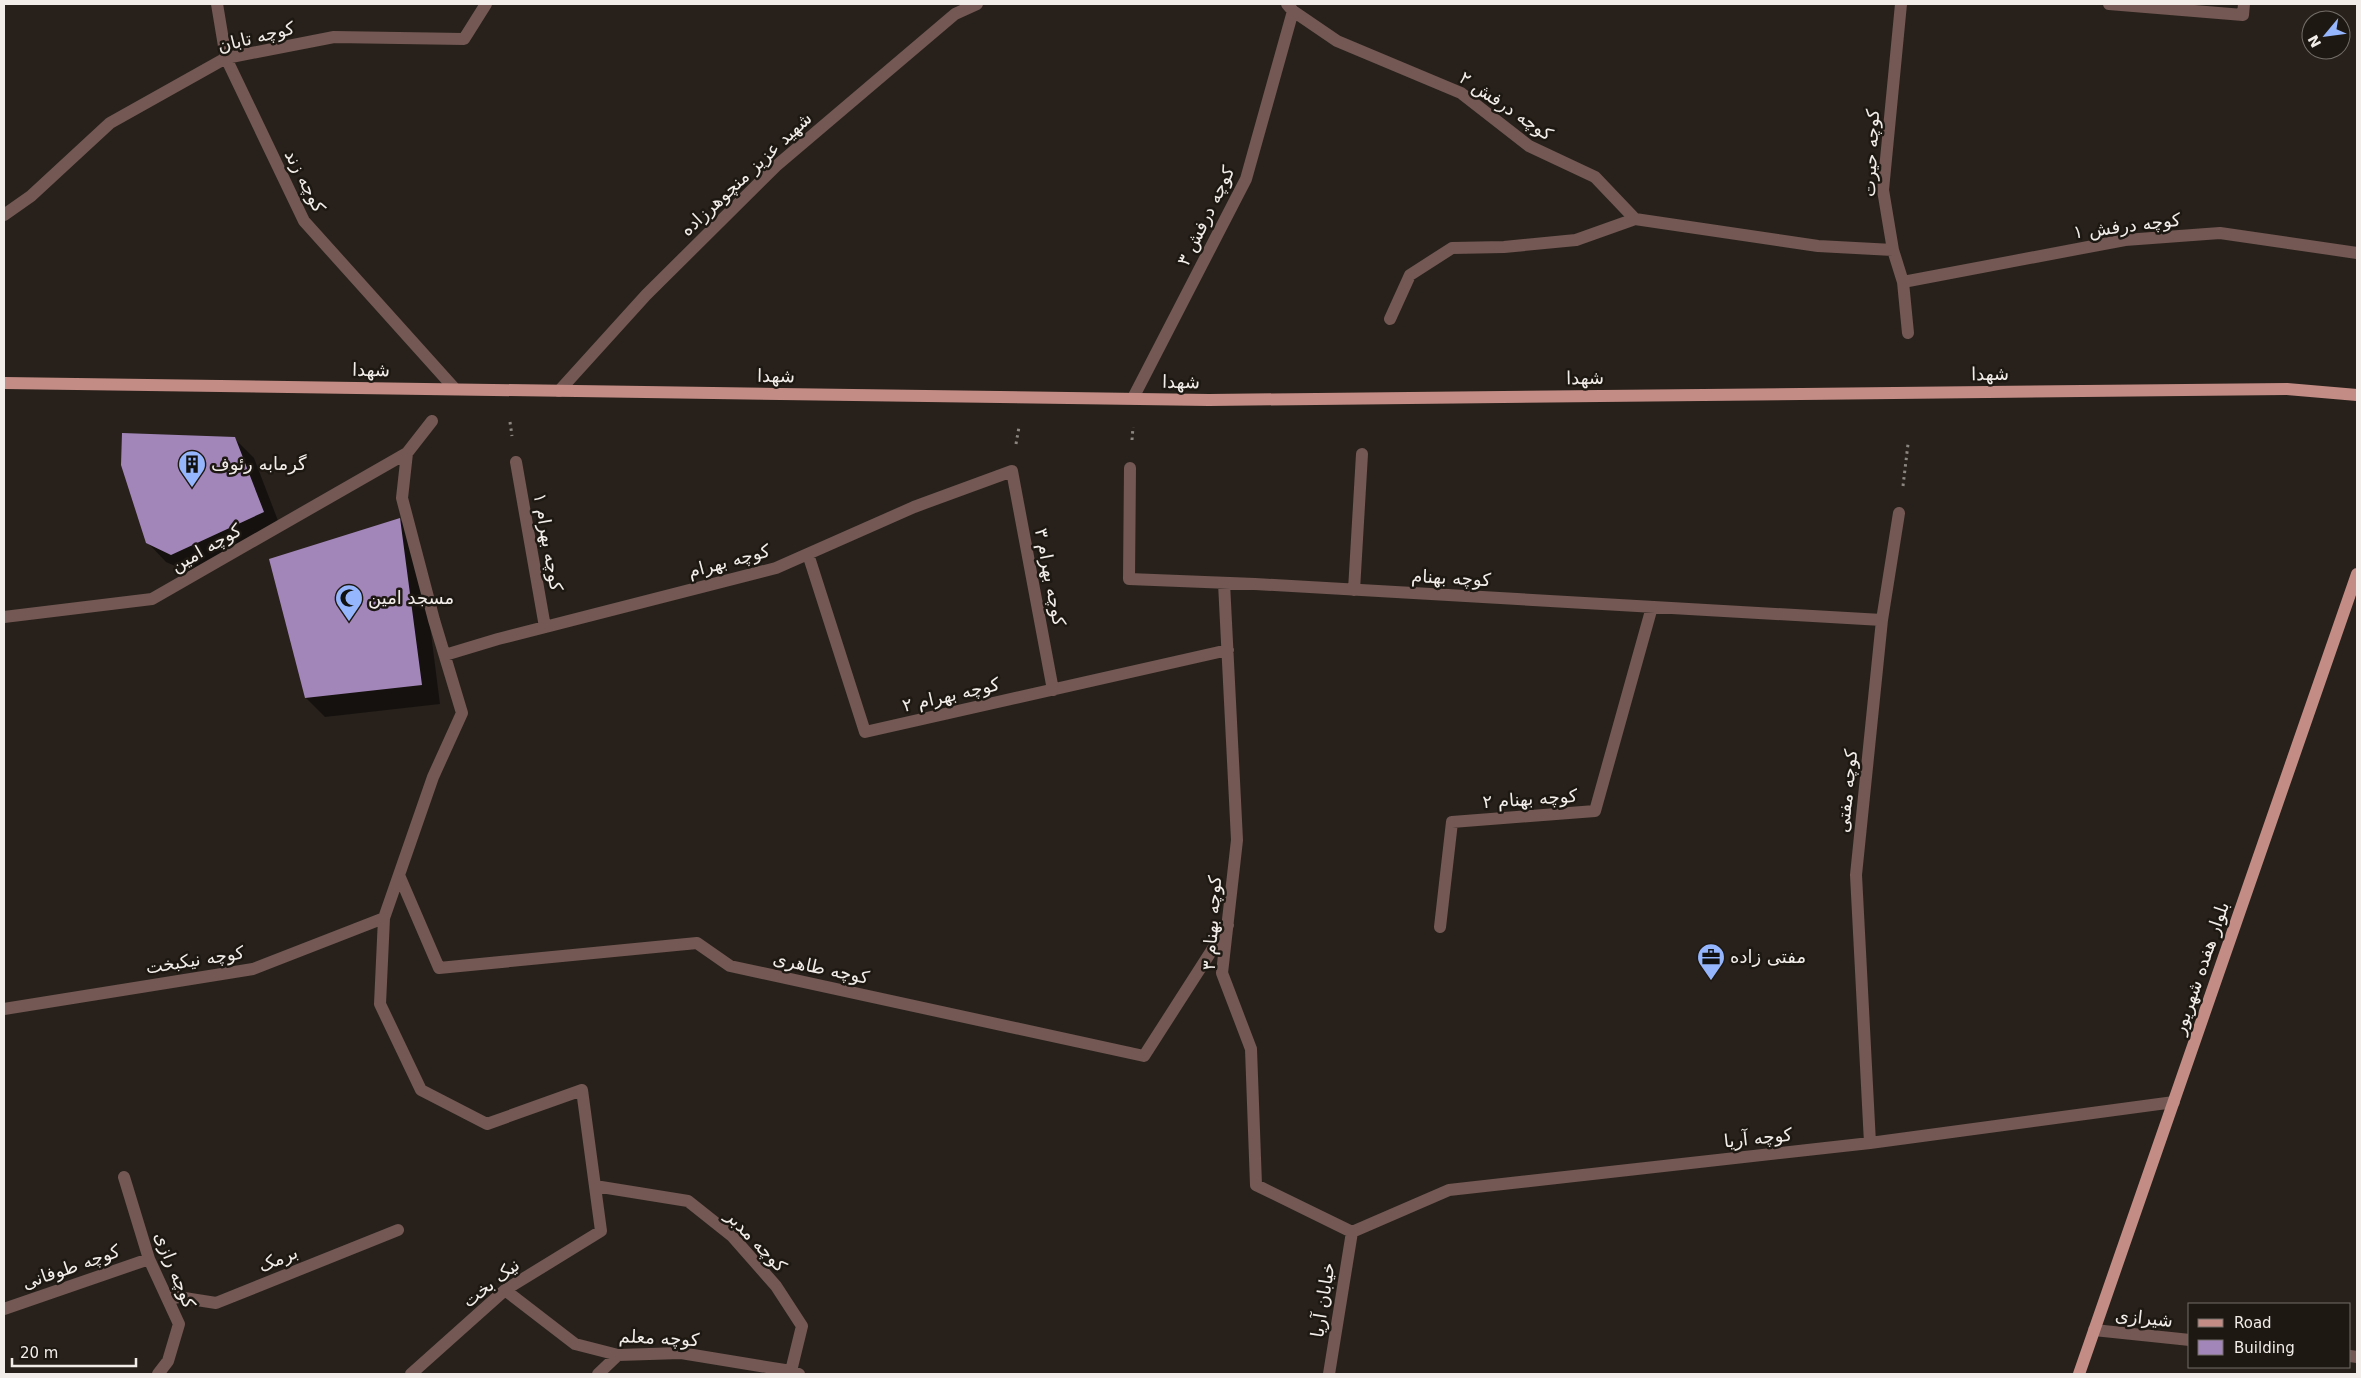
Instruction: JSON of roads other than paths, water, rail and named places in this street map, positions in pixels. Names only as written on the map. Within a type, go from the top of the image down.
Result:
[{"type":"main road","name":"شهدا","points":[[4,383],[1228,399],[2286,388],[2357,395]]},
{"type":"main road","name":"بلوار هفده شهریور","points":[[2079,1374],[2357,574]]},
{"type":"street","name":"کوچه زند","points":[[217,4],[226,58],[304,221],[455,389]]},
{"type":"street","name":"کوچه تابان","points":[[4,215],[31,196],[110,122],[226,58],[334,37],[464,39],[486,4]]},
{"type":"street","name":"شهید عزیز منچوهرزاده","points":[[559,391],[646,295],[776,166],[952,9],[976,4]]},
{"type":"street","name":"کوچه حیرت","points":[[1901,4],[1883,190],[1892,250],[1903,282],[1908,333]]},
{"type":"street","points":[[2109,4],[2243,14],[2244,4]]},
{"type":"street","name":"کوچه درفش ۲","points":[[1290,7],[1337,41],[1461,93],[1529,146],[1595,177],[1635,219]]},
{"type":"street","name":"کوچه درفش ۳","points":[[1133,398],[1246,179],[1290,7]]},
{"type":"street","points":[[1390,319],[1410,275],[1452,248],[1504,248],[1576,240],[1635,219],[1818,246],[1892,250]]},
{"type":"street","name":"کوچه درفش ۱","points":[[1903,282],[2126,240],[2220,233],[2357,254]]},
{"type":"street","points":[[432,421],[407,452],[402,498],[462,713],[432,777],[384,918],[380,1004],[421,1090],[487,1124],[582,1090],[595,1186]]},
{"type":"street","name":"کوچه امین","points":[[4,617],[152,599],[407,452]]},
{"type":"street","points":[[1354,590],[1362,454]]},
{"type":"street","name":"کوچه بهرام ۱","points":[[516,462],[545,627]]},
{"type":"street","name":"کوچه بهنام","points":[[1130,468],[1129,579],[1882,620]]},
{"type":"street","name":"کوچه بهرام","points":[[445,655],[545,627],[776,568],[914,507],[1012,471]]},
{"type":"street","name":"کوچه بهرام ۳","points":[[1012,471],[1054,690]]},
{"type":"street","name":"کوچه مفتی","points":[[1870,1143],[1856,875],[1882,620],[1899,513]]},
{"type":"street","name":"کوچه بهرام ۲","points":[[808,554],[865,732],[1228,650]]},
{"type":"street","name":"کوچه بهنام ۳","points":[[1224,583],[1237,840],[1222,973],[1251,1049],[1256,1185],[1352,1232]]},
{"type":"street","name":"کوچه بهنام ۲","points":[[1440,927],[1452,822],[1595,811],[1652,607]]},
{"type":"street","name":"کوچه طاهری","points":[[399,875],[439,968],[697,943],[730,966],[1144,1056],[1228,925]]},
{"type":"street","name":"کوچه نیکبخت","points":[[4,1009],[253,969],[384,918]]},
{"type":"street","name":"کوچه آریا","points":[[1352,1232],[1449,1190],[1870,1143],[2174,1102]]},
{"type":"street","name":"کوچه رازی","points":[[124,1177],[149,1259],[179,1324],[168,1361],[158,1374]]},
{"type":"street","name":"نیک بخت","points":[[411,1374],[505,1290],[601,1231],[595,1186]]},
{"type":"street","name":"کوچه مدبر","points":[[595,1186],[688,1201],[732,1236],[776,1286],[802,1326],[795,1373]]},
{"type":"street","name":"برمک","points":[[168,1300],[178,1297],[216,1303],[398,1230]]},
{"type":"street","name":"خیابان آریا","points":[[1329,1374],[1352,1232]]},
{"type":"street","name":"کوچه طوفانی","points":[[4,1309],[149,1259]]},
{"type":"street","name":"کوچه معلم","points":[[505,1290],[575,1344],[618,1355],[681,1353],[795,1373]]},
{"type":"street","name":"شیرازی","points":[[2094,1330],[2188,1340]]},
{"type":"street","points":[[598,1374],[618,1355]]},
{"type":"place","name":"گرمابه رئوف","points":[[192,488]]},
{"type":"place","name":"مسجد امین","points":[[349,622]]},
{"type":"place","name":"مفتی زاده","points":[[1711,981]]}]
